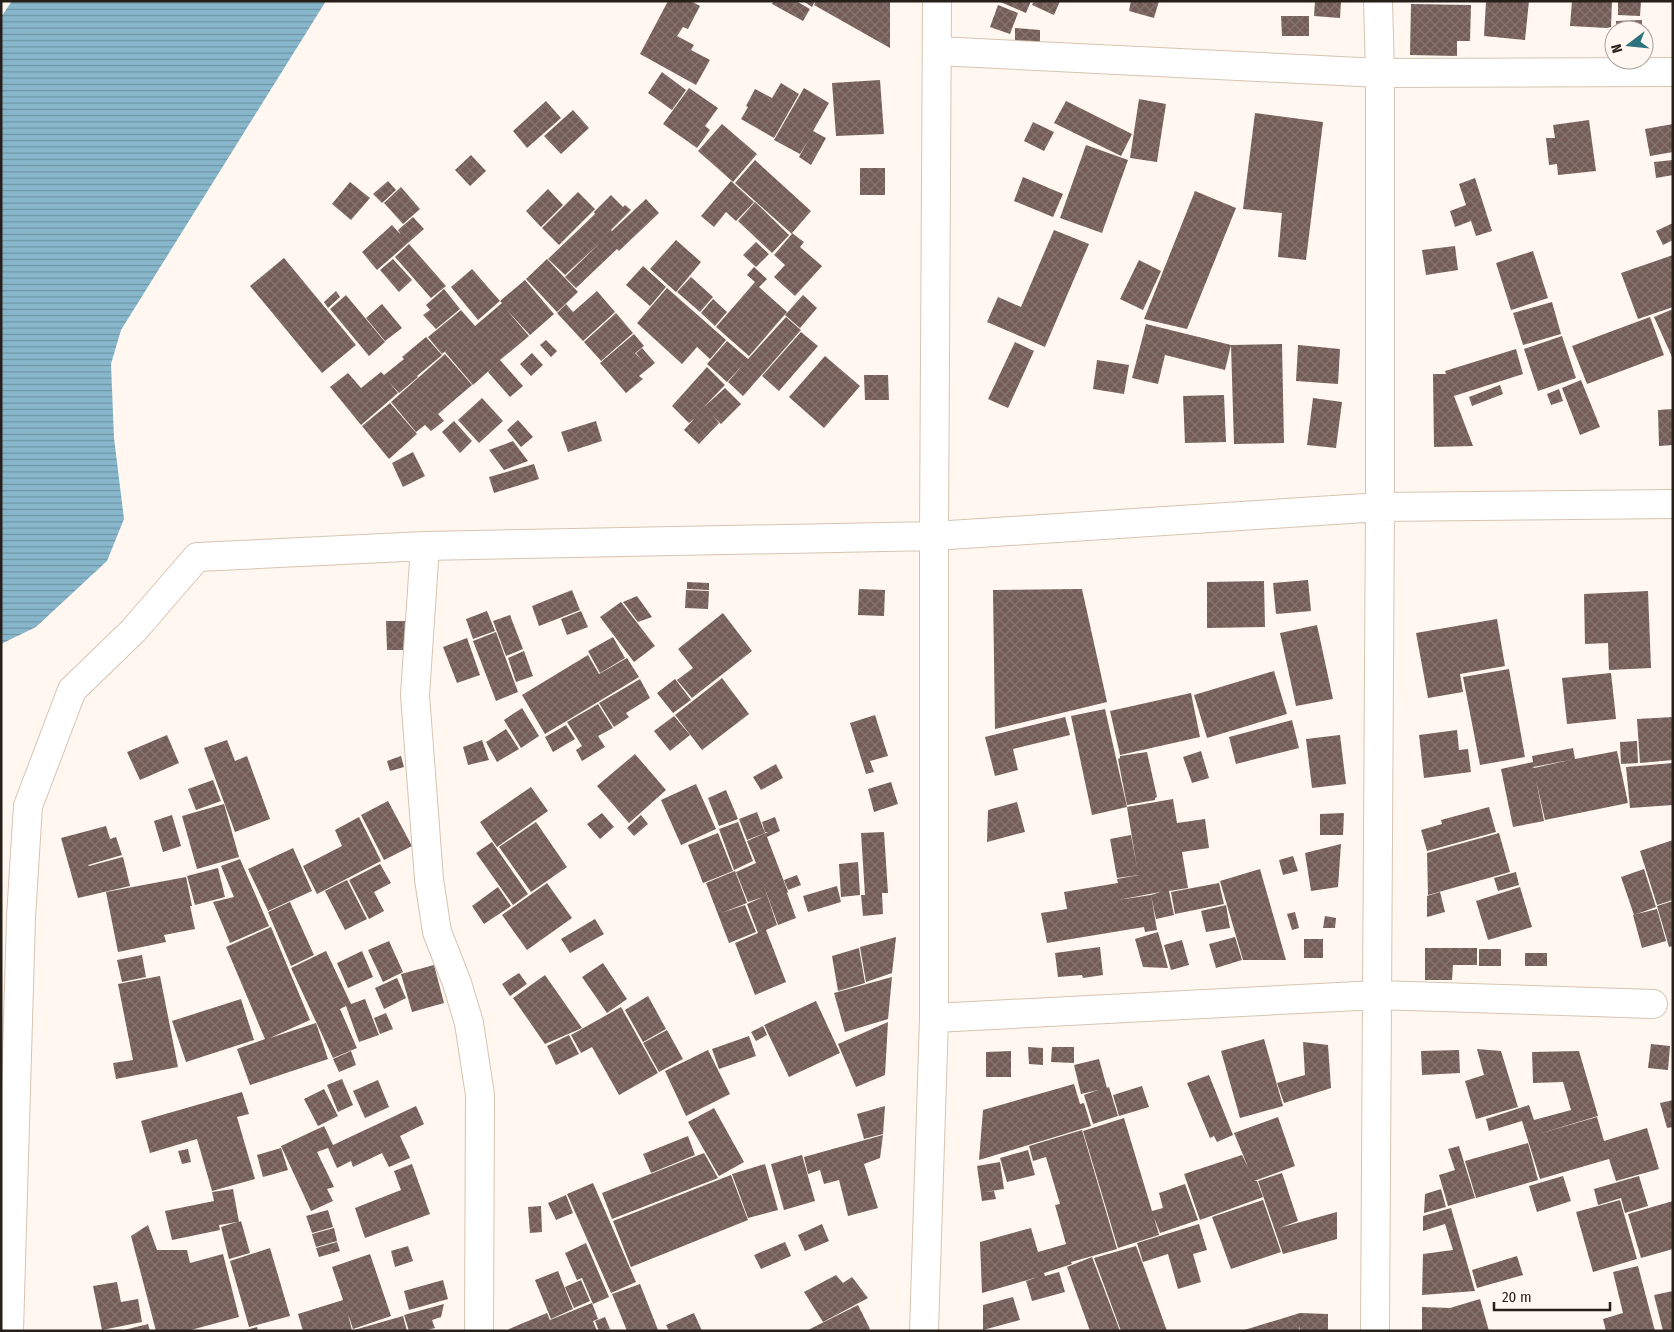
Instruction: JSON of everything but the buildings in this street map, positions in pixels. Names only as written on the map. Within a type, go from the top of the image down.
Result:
[{"type":"street","points":[[924,1331],[934,1018],[937,1]]},
{"type":"street","points":[[1375,1331],[1380,507],[1380,73],[1378,1]]},
{"type":"street","points":[[938,51],[1380,73],[1673,72]]},
{"type":"street","points":[[9,1331],[21,916],[28,806],[72,690],[134,630],[197,557],[425,546],[934,536],[1380,507],[1673,504]]},
{"type":"street","points":[[425,546],[415,695],[429,879],[437,932],[457,983],[469,1023],[480,1095],[479,1331]]},
{"type":"street","points":[[934,1018],[1377,996],[1653,1004]]},
{"type":"water","points":[[12,1],[326,1],[121,330],[111,364],[114,438],[124,519],[107,561],[36,627],[1,644],[1,17]]}]
